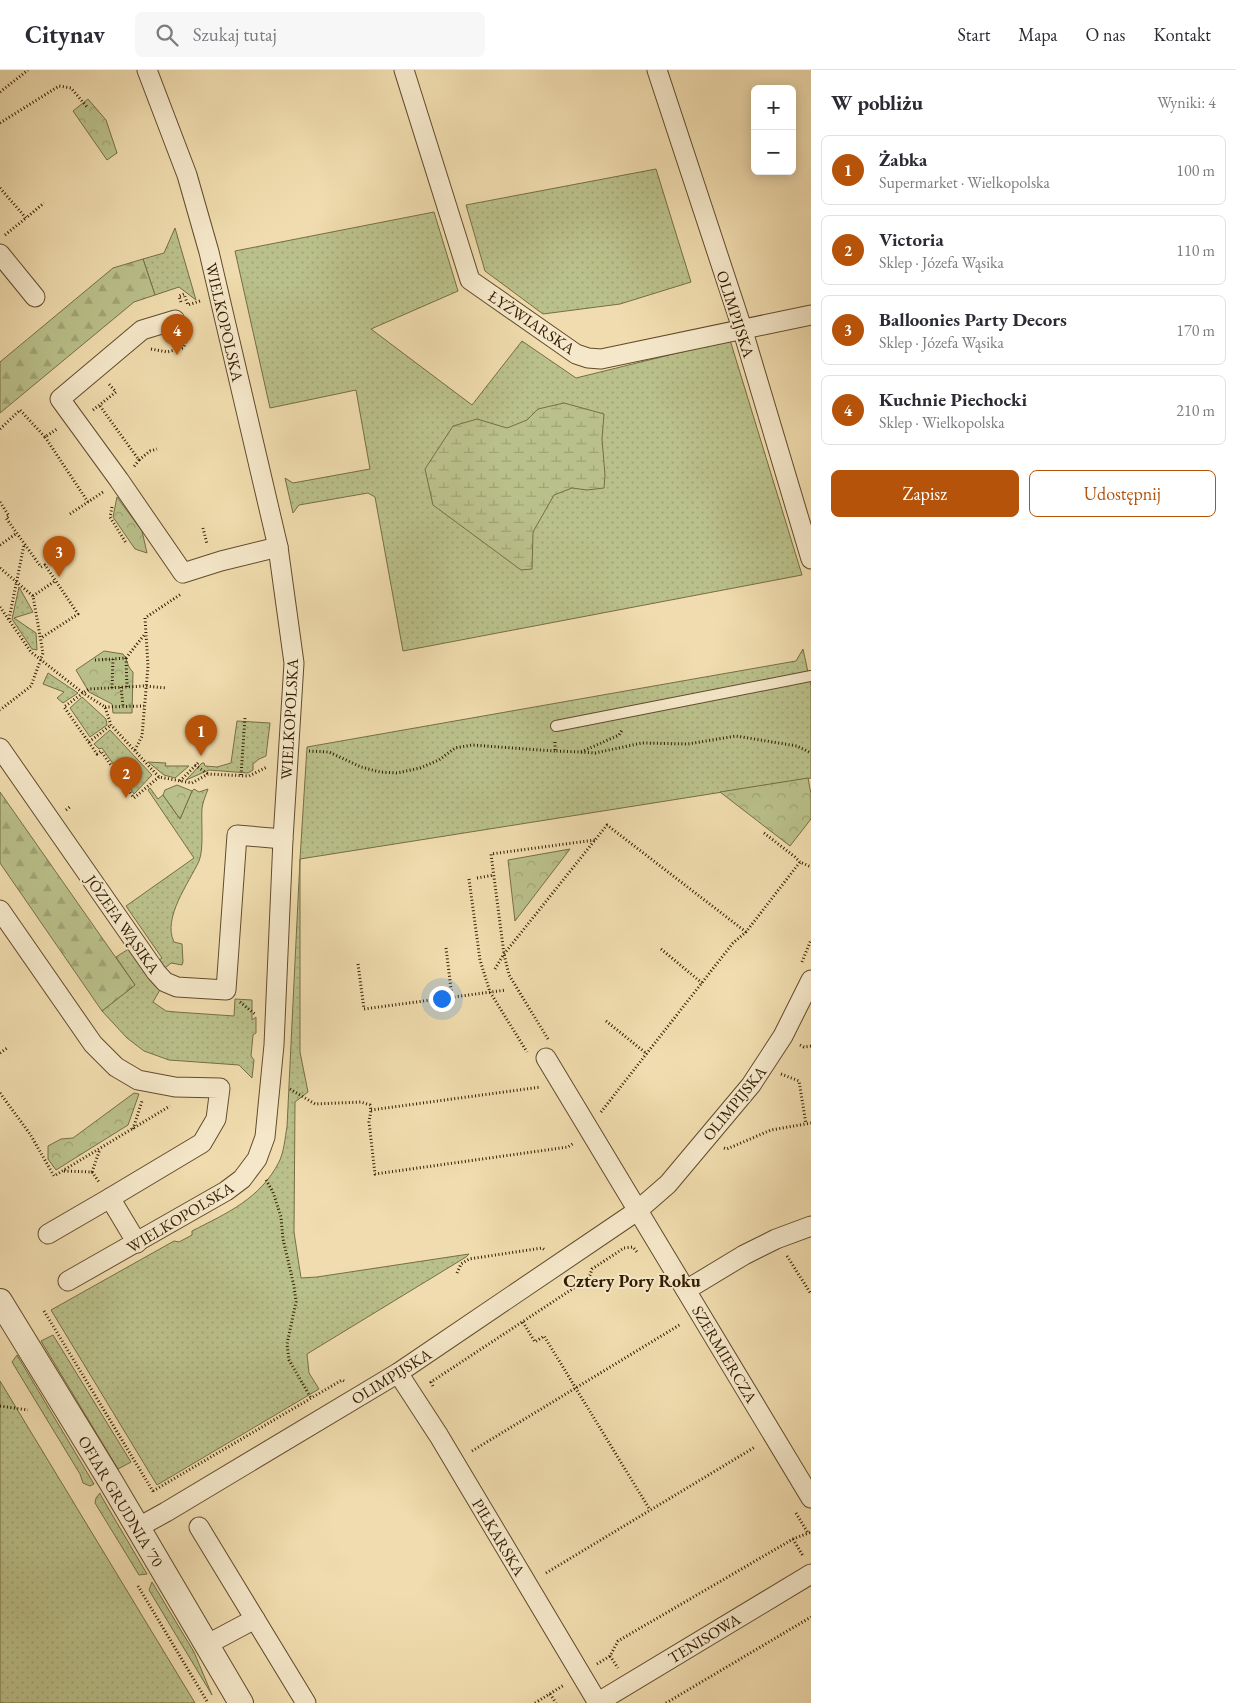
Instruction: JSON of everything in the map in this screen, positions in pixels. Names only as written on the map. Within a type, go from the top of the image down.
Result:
[{"type":"street","name":"WIELKOPOLSKA","points":[[68,1281],[226,1191],[242,1179],[257,1159],[265,1137],[274,1045],[283,839],[294,663],[278,547],[208,252],[187,175],[147,70]]},
{"type":"street","name":"ŁYŻWIARSKA","points":[[404,70],[470,280],[576,354],[588,358],[601,359],[811,315]]},
{"type":"street","name":"OLIMPIJSKA","points":[[657,70],[742,328],[811,559]]},
{"type":"street","points":[[1,252],[35,297]]},
{"type":"street","points":[[175,320],[142,330],[60,399],[183,573],[221,561],[278,547]]},
{"type":"street","name":"JÓZEFA WĄSIKA","points":[[0,748],[156,972],[165,982],[177,987],[226,990],[237,835],[283,839]]},
{"type":"street","points":[[0,910],[93,1044],[116,1067],[138,1080],[176,1087],[220,1088],[216,1118],[202,1143],[48,1234]]},
{"type":"street","name":"OLIMPIJSKA","points":[[137,1528],[398,1373],[637,1211],[668,1184],[751,1085],[783,1036],[805,975]]},
{"type":"street","points":[[543,1054],[637,1211]]},
{"type":"street","points":[[110,1198],[137,1243]]},
{"type":"street","name":"SZERMIERCZA","points":[[637,1211],[811,1498]]},
{"type":"street","points":[[686,1290],[744,1255],[776,1239],[811,1226]]},
{"type":"street","name":"OFIAR GRUDNIA '70","points":[[3,1312],[137,1528],[241,1703]]},
{"type":"street","name":"PIŁKARSKA","points":[[398,1373],[438,1436],[598,1703]]},
{"type":"street","points":[[199,1527],[306,1703]]},
{"type":"street","name":"TENISOWA","points":[[598,1703],[811,1574]]},
{"type":"street","points":[[206,1645],[255,1619]]},
{"type":"lane","points":[[556,726],[811,676]]},
{"type":"path","points":[[0,92],[28,70]]},
{"type":"path","points":[[0,123],[59,86],[71,88],[87,107]]},
{"type":"path","points":[[0,188],[26,218]]},
{"type":"path","points":[[1,252],[26,218],[44,203]]},
{"type":"path","points":[[180,299],[179,296],[184,294],[188,305],[206,299]]},
{"type":"path","points":[[183,348],[188,338]]},
{"type":"path","points":[[0,429],[20,410],[45,438],[88,502]]},
{"type":"path","points":[[45,438],[73,418]]},
{"type":"path","points":[[139,460],[150,451],[157,449]]},
{"type":"path","points":[[70,514],[100,493]]},
{"type":"path","points":[[0,502],[9,516],[6,518],[24,545],[40,567],[44,565],[78,614],[41,638]]},
{"type":"path","points":[[113,504],[110,517],[126,543]]},
{"type":"path","points":[[203,528],[206,540]]},
{"type":"path","points":[[0,545],[17,534]]},
{"type":"path","points":[[9,619],[24,545]]},
{"type":"path","points":[[0,568],[33,596],[43,653],[31,686],[0,710]]},
{"type":"path","points":[[33,596],[56,581]]},
{"type":"path","points":[[135,750],[142,736],[148,666],[145,618],[165,605]]},
{"type":"path","points":[[0,607],[31,652],[83,693],[105,707],[144,706]]},
{"type":"path","points":[[128,687],[126,658],[145,634]]},
{"type":"path","points":[[95,660],[126,658]]},
{"type":"path","points":[[112,659],[112,688]]},
{"type":"path","points":[[159,778],[134,798],[101,751],[97,754],[64,707],[89,689],[145,686],[166,688]]},
{"type":"path","points":[[122,687],[123,706]]},
{"type":"path","points":[[105,707],[111,725],[159,778],[192,783],[208,774],[249,776],[262,769]]},
{"type":"path","points":[[581,752],[618,735],[634,711]]},
{"type":"path","points":[[241,775],[245,718]]},
{"type":"path","points":[[89,742],[111,725]]},
{"type":"path","points":[[555,750],[556,726]]},
{"type":"path","points":[[303,751],[329,752],[361,767],[380,772],[397,773],[420,768],[439,760],[455,748],[472,745],[596,753],[642,743],[688,744],[736,736],[797,746],[811,752]]},
{"type":"path","points":[[180,781],[199,762]]},
{"type":"path","points":[[196,765],[208,774]]},
{"type":"path","points":[[495,969],[504,954],[607,825],[746,932]]},
{"type":"path","points":[[764,833],[800,862],[811,867]]},
{"type":"path","points":[[543,1054],[509,975],[504,954],[491,854],[595,840]]},
{"type":"path","points":[[286,1087],[315,1104],[362,1102],[370,1105],[369,1122],[375,1174],[568,1147],[580,1139],[736,939],[746,932],[800,862]]},
{"type":"path","points":[[477,878],[494,875]]},
{"type":"path","points":[[468,879],[480,960],[490,992],[543,1054]]},
{"type":"path","points":[[805,975],[811,940]]},
{"type":"path","points":[[446,948],[452,997]]},
{"type":"path","points":[[661,950],[702,982]]},
{"type":"path","points":[[358,964],[364,1009],[506,990]]},
{"type":"path","points":[[606,1021],[647,1054]]},
{"type":"path","points":[[800,1045],[804,1047],[811,1046]]},
{"type":"path","points":[[0,1053],[7,1048]]},
{"type":"path","points":[[781,1074],[799,1081],[806,1124]]},
{"type":"path","points":[[371,1110],[537,1088],[544,1086],[556,1076]]},
{"type":"path","points":[[0,1093],[30,1134],[54,1176],[170,1106],[172,1100]]},
{"type":"path","points":[[132,1129],[144,1094]]},
{"type":"path","points":[[721,1146],[727,1149],[771,1130],[811,1123]]},
{"type":"path","points":[[63,1171],[92,1172],[100,1149]]},
{"type":"path","points":[[263,1176],[273,1192],[281,1217],[283,1239],[294,1286],[296,1302],[287,1344],[289,1360],[311,1398]]},
{"type":"path","points":[[434,1388],[431,1382],[589,1278],[592,1269],[624,1248],[632,1247],[641,1256]]},
{"type":"path","points":[[458,1273],[461,1264],[469,1259],[542,1248],[546,1252]]},
{"type":"path","points":[[783,1249],[811,1294]]},
{"type":"path","points":[[44,1311],[153,1491]]},
{"type":"path","points":[[476,1459],[472,1451],[681,1324],[677,1316]]},
{"type":"path","points":[[523,1322],[535,1342],[544,1336],[650,1510]]},
{"type":"path","points":[[0,1406],[28,1410]]},
{"type":"path","points":[[750,1439],[760,1455]]},
{"type":"path","points":[[550,1581],[546,1573],[755,1447]]},
{"type":"path","points":[[535,1703],[610,1656],[618,1641],[793,1539],[810,1533],[793,1510]]},
{"type":"path","points":[[138,1586],[208,1703]]},
{"type":"path","points":[[666,1703],[811,1617]]},
{"type":"path","points":[[550,1694],[556,1703]]},
{"type":"green space","points":[[88,99],[106,120],[117,153],[107,160],[73,111]]},
{"type":"green space","points":[[656,169],[691,282],[620,304],[543,314],[485,271],[466,205]]},
{"type":"green space","points":[[434,212],[458,291],[371,329],[472,405],[522,341],[576,378],[730,340],[802,575],[403,651],[375,497],[368,493],[299,505],[293,513],[285,478],[293,483],[370,469],[356,390],[270,408],[235,251]]},
{"type":"green space","points":[[175,228],[196,300],[179,287],[155,295],[143,259],[164,253]]},
{"type":"green space","points":[[143,259],[155,295],[134,302],[0,413],[0,362],[113,268]]},
{"type":"green space","points":[[564,403],[604,414],[602,439],[605,475],[604,488],[587,490],[572,488],[554,495],[533,532],[532,569],[521,570],[433,505],[425,469],[453,426],[477,419],[507,428],[527,420],[538,409]]},
{"type":"green space","points":[[117,497],[142,531],[147,553],[135,549],[113,517]]},
{"type":"green space","points":[[19,587],[33,612],[14,618],[36,633],[37,650],[32,649],[12,619]]},
{"type":"green space","points":[[803,649],[811,686],[811,778],[300,859],[307,747],[796,661]]},
{"type":"green space","points":[[104,651],[123,654],[133,672],[132,713],[113,713],[112,704],[89,692],[76,670]]},
{"type":"green space","points":[[48,673],[78,693],[63,703],[57,698],[64,692],[43,684]]},
{"type":"green space","points":[[82,697],[106,719],[107,725],[90,737],[70,708]]},
{"type":"green space","points":[[237,721],[270,723],[266,756],[253,764],[253,770],[248,773],[209,770],[186,780],[202,763],[205,766],[217,767],[231,763]]},
{"type":"green space","points":[[110,730],[152,775],[134,794],[102,748],[99,749],[94,744]]},
{"type":"green space","points":[[148,762],[166,763],[165,766],[189,766],[175,778],[164,775]]},
{"type":"green space","points":[[808,778],[811,794],[811,819],[790,846],[720,792]]},
{"type":"green space","points":[[177,785],[192,791],[180,819],[163,795],[165,790]]},
{"type":"green space","points":[[150,788],[158,799],[163,795],[180,819],[192,791],[194,789],[199,792],[208,789],[202,808],[201,856],[178,901],[171,922],[171,933],[174,942],[182,944],[183,962],[182,965],[171,963],[165,968],[159,960],[162,958],[126,906],[194,858],[148,790]]},
{"type":"green space","points":[[0,792],[135,985],[102,1011],[0,863]]},
{"type":"green space","points":[[570,849],[515,921],[508,860]]},
{"type":"green space","points":[[300,859],[300,1052],[308,1092],[295,1102],[294,1232],[301,1278],[469,1254],[307,1354],[309,1373],[319,1389],[157,1485],[51,1310],[174,1241],[179,1242],[192,1235],[192,1231],[242,1204],[262,1186],[279,1162],[287,1127]]},
{"type":"green space","points":[[130,948],[161,988],[153,1002],[166,1011],[234,1016],[235,999],[252,1000],[252,1020],[256,1017],[256,1033],[253,1035],[251,1056],[254,1060],[252,1078],[239,1065],[169,1060],[144,1051],[127,1038],[102,1011],[135,985],[116,957]]},
{"type":"green space","points":[[134,1093],[139,1094],[128,1125],[56,1170],[48,1159],[48,1146],[61,1139],[73,1138]]},
{"type":"green space","points":[[53,1335],[131,1462],[118,1469],[41,1341]]},
{"type":"green space","points":[[17,1355],[94,1484],[90,1486],[83,1483],[80,1474],[12,1362]]},
{"type":"green space","points":[[0,1381],[195,1703],[0,1703]]},
{"type":"green space","points":[[100,1493],[147,1574],[139,1575],[95,1503]]},
{"type":"green space","points":[[152,1582],[194,1652],[212,1695],[149,1590]]},
{"type":"place","name":"Kuchnie Piechocki","points":[[177,355]]},
{"type":"place","name":"Balloonies Party Decors","points":[[59,577]]},
{"type":"place","name":"Żabka","points":[[201,756]]},
{"type":"place","name":"Victoria","points":[[126,798]]},
{"type":"district","name":"Cztery Pory Roku","points":[[632,1281]]}]
